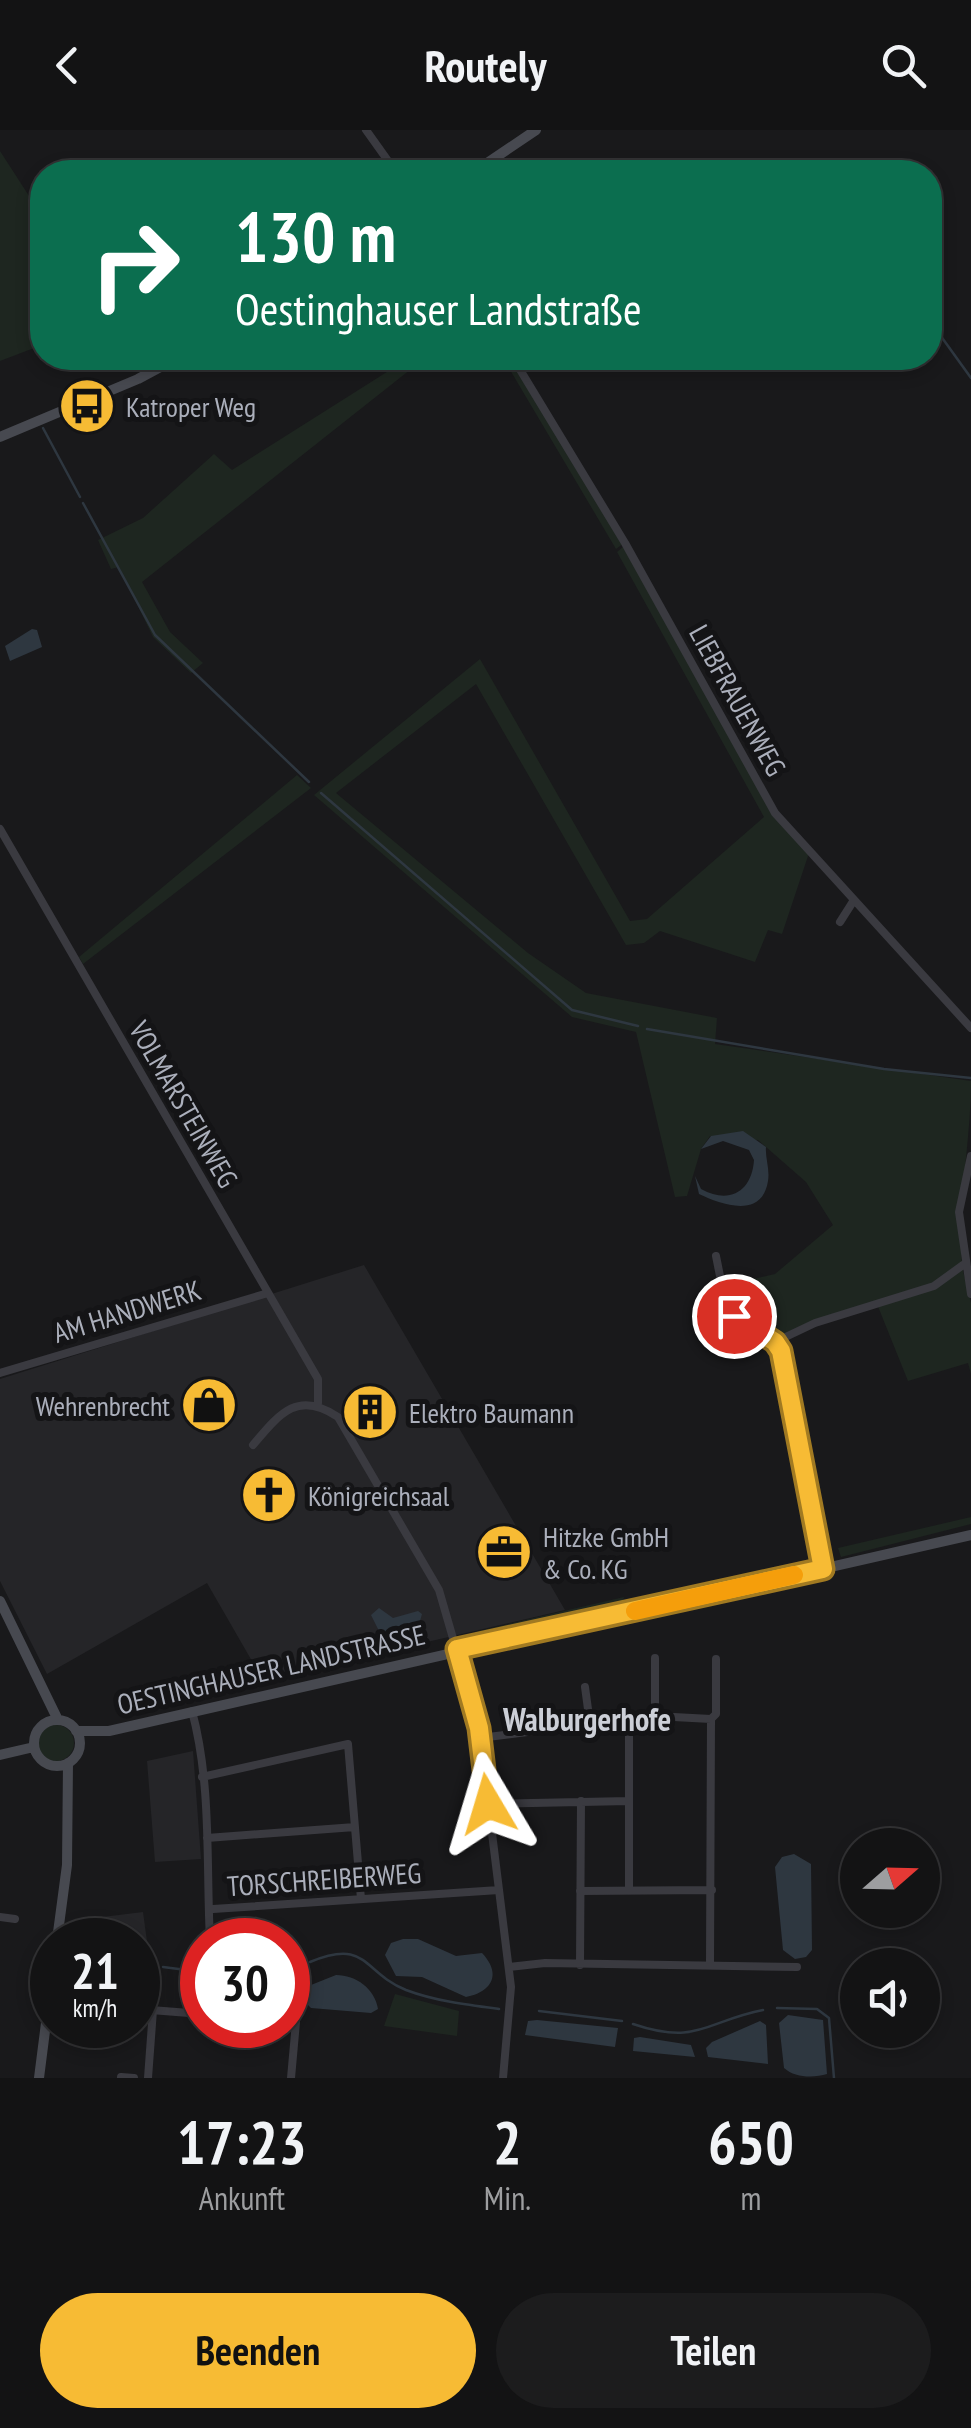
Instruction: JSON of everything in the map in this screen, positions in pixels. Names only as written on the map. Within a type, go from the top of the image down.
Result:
[{"type":"street","points":[[366,130],[387,160]]},
{"type":"street","points":[[492,160],[536,130]]},
{"type":"street","points":[[0,438],[155,370]]},
{"type":"street","name":"LIEBFRAUENWEG","points":[[520,370],[625,543],[775,813],[971,1028]]},
{"type":"street","name":"VOLMARSTEINWEG","points":[[0,829],[318,1378],[318,1403],[338,1418],[439,1590],[480,1738],[512,2009],[503,2078]]},
{"type":"street","points":[[840,922],[854,900]]},
{"type":"street","points":[[971,1156],[960,1212],[964,1265],[971,1294]]},
{"type":"street","points":[[716,1256],[726,1306],[775,1342],[781,1351],[823,1569]]},
{"type":"street","points":[[775,1342],[814,1323],[934,1286],[964,1265]]},
{"type":"street","name":"AM HANDWERK","points":[[0,1372],[268,1293]]},
{"type":"street","points":[[254,1445],[273,1422],[300,1404],[318,1403]]},
{"type":"street","name":"OESTINGHAUSER LANDSTRASSE","points":[[80,1745],[108,1731],[192,1711],[971,1535]]},
{"type":"street","points":[[0,1601],[40,1688],[58,1720],[76,1731],[80,1745],[68,1763],[67,1864],[60,1918]]},
{"type":"street","points":[[655,1658],[655,1716]]},
{"type":"street","points":[[710,1964],[711,1719],[716,1714],[716,1659]]},
{"type":"street","points":[[34,1748],[43,1724],[40,1688]]},
{"type":"street","points":[[585,1688],[590,1724]]},
{"type":"street","name":"TORSCHREIBERWEG","points":[[192,1711],[202,1777],[211,1918]]},
{"type":"street","points":[[480,1738],[655,1716],[711,1719]]},
{"type":"street","points":[[629,1719],[630,1890]]},
{"type":"street","points":[[43,1724],[58,1720]]},
{"type":"street","name":"OESTINGHAUSER LANDSTRASSE","points":[[76,1731],[108,1731]]},
{"type":"street","points":[[202,1777],[348,1744],[361,1900]]},
{"type":"street","points":[[0,1754],[34,1748]]},
{"type":"street","points":[[34,1748],[41,1760],[54,1766],[68,1763]]},
{"type":"street","points":[[54,1766],[68,1802]]},
{"type":"street","points":[[580,1965],[581,1801]]},
{"type":"street","points":[[488,1804],[629,1801]]},
{"type":"street","points":[[207,1838],[355,1828]]},
{"type":"street","name":"TORSCHREIBERWEG","points":[[212,1909],[499,1890]]},
{"type":"street","points":[[580,1891],[712,1890]]},
{"type":"street","points":[[0,1917],[14,1920]]},
{"type":"street","points":[[509,1966],[796,1967]]},
{"type":"street","points":[[40,2078],[44,2048]]},
{"type":"street","points":[[148,2078],[151,2048]]},
{"type":"street","points":[[291,2078],[292,2048]]},
{"type":"street","points":[[121,2077],[134,2078]]},
{"type":"shaded area","points":[[0,151],[30,197],[30,350],[0,361]]},
{"type":"shaded area","points":[[390,370],[410,370],[142,582],[170,632],[203,663],[191,673],[153,637],[119,567],[111,569],[98,540],[143,518],[214,454],[232,470]]},
{"type":"shaded area","points":[[510,370],[519,370],[624,543],[616,549]]},
{"type":"shaded area","points":[[625,545],[774,814],[809,853],[782,934],[768,930],[755,962],[660,931],[644,943],[626,945],[476,684],[336,793],[528,953],[586,993],[717,1018],[715,1044],[971,1081],[961,1218],[962,1264],[933,1285],[775,1341],[735,1315],[721,1286],[775,1274],[833,1225],[806,1182],[758,1140],[710,1136],[701,1149],[687,1196],[675,1197],[636,1032],[572,1017],[314,795],[480,659],[630,921],[647,919],[764,817],[617,552]]},
{"type":"shaded area","points":[[32,629],[37,630],[42,647],[10,661],[5,646]]},
{"type":"shaded area","points":[[297,775],[311,788],[83,964],[79,957]]},
{"type":"shaded area","points":[[743,1131],[766,1147],[768,1177],[764,1193],[758,1201],[740,1206],[699,1194],[695,1176],[701,1189],[721,1196],[738,1192],[749,1180],[754,1160],[749,1150],[723,1141],[701,1149],[711,1136]]},
{"type":"shaded area","points":[[364,1265],[565,1610],[263,1680],[207,1583],[47,1674],[0,1581],[0,1379]]},
{"type":"shaded area","points":[[962,1267],[971,1303],[971,1374],[968,1363],[908,1381],[877,1304],[934,1287]]},
{"type":"shaded area","points":[[971,1517],[971,1524],[841,1557],[838,1548]]},
{"type":"shaded area","points":[[624,1597],[621,1605],[470,1633]]},
{"type":"shaded area","points":[[379,1608],[393,1618],[418,1611],[422,1614],[416,1635],[385,1643],[371,1615]]},
{"type":"shaded area","points":[[56,1725],[69,1730],[74,1743],[69,1756],[56,1761],[43,1756],[38,1743],[43,1730]]},
{"type":"shaded area","points":[[193,1751],[201,1859],[155,1862],[147,1761]]},
{"type":"shaded area","points":[[794,1854],[811,1864],[812,1950],[806,1957],[795,1959],[783,1950],[775,1867],[782,1857]]},
{"type":"shaded area","points":[[143,1912],[144,1918],[94,1918]]},
{"type":"shaded area","points":[[418,1939],[456,1956],[482,1953],[492,1968],[491,1981],[482,1991],[466,1997],[422,1977],[396,1976],[385,1955],[391,1943]]},
{"type":"shaded area","points":[[336,1975],[351,1978],[373,1995],[378,2009],[371,2013],[311,2008],[310,1985]]},
{"type":"shaded area","points":[[395,1994],[459,2011],[457,2036],[384,2026]]},
{"type":"shaded area","points":[[788,2015],[823,2020],[827,2074],[805,2076],[784,2068],[779,2023]]},
{"type":"shaded area","points":[[528,2021],[618,2028],[615,2047],[525,2035]]},
{"type":"shaded area","points":[[760,2021],[766,2025],[768,2064],[708,2057],[706,2048],[712,2042]]},
{"type":"shaded area","points":[[634,2038],[691,2045],[695,2057],[633,2051]]},
{"type":"waterway","points":[[942,338],[971,378]]},
{"type":"waterway","points":[[43,428],[80,497]]},
{"type":"waterway","points":[[83,503],[155,635],[309,782]]},
{"type":"waterway","points":[[321,793],[572,1010],[638,1026]]},
{"type":"waterway","points":[[647,1029],[884,1069],[971,1078]]},
{"type":"waterway","points":[[310,1962],[343,1954],[354,1956],[406,1990],[499,2009]]},
{"type":"waterway","points":[[163,1967],[180,1969]]},
{"type":"waterway","points":[[777,2008],[817,2009],[829,2018],[834,2078]]},
{"type":"waterway","points":[[633,2024],[673,2033],[688,2032],[763,2010]]},
{"type":"waterway","points":[[539,2011],[622,2021]]},
{"type":"slow traffic","points":[[635,1611],[794,1575]]},
{"type":"place","name":"Katroper Weg","points":[[87,406]]},
{"type":"place","name":"Wehrenbrecht","points":[[209,1405]]},
{"type":"place","name":"Elektro Baumann","points":[[370,1412]]},
{"type":"place","name":"Königreichsaal","points":[[269,1495]]},
{"type":"place","name":"Hitzke GmbH & Co. KG","points":[[504,1552]]},
{"type":"district","name":"Walburgerhofe","points":[[587,1719]]},
{"type":"route","points":[[488,1804],[479,1728],[457,1649],[823,1569],[781,1351],[775,1342],[734,1316]]}]
